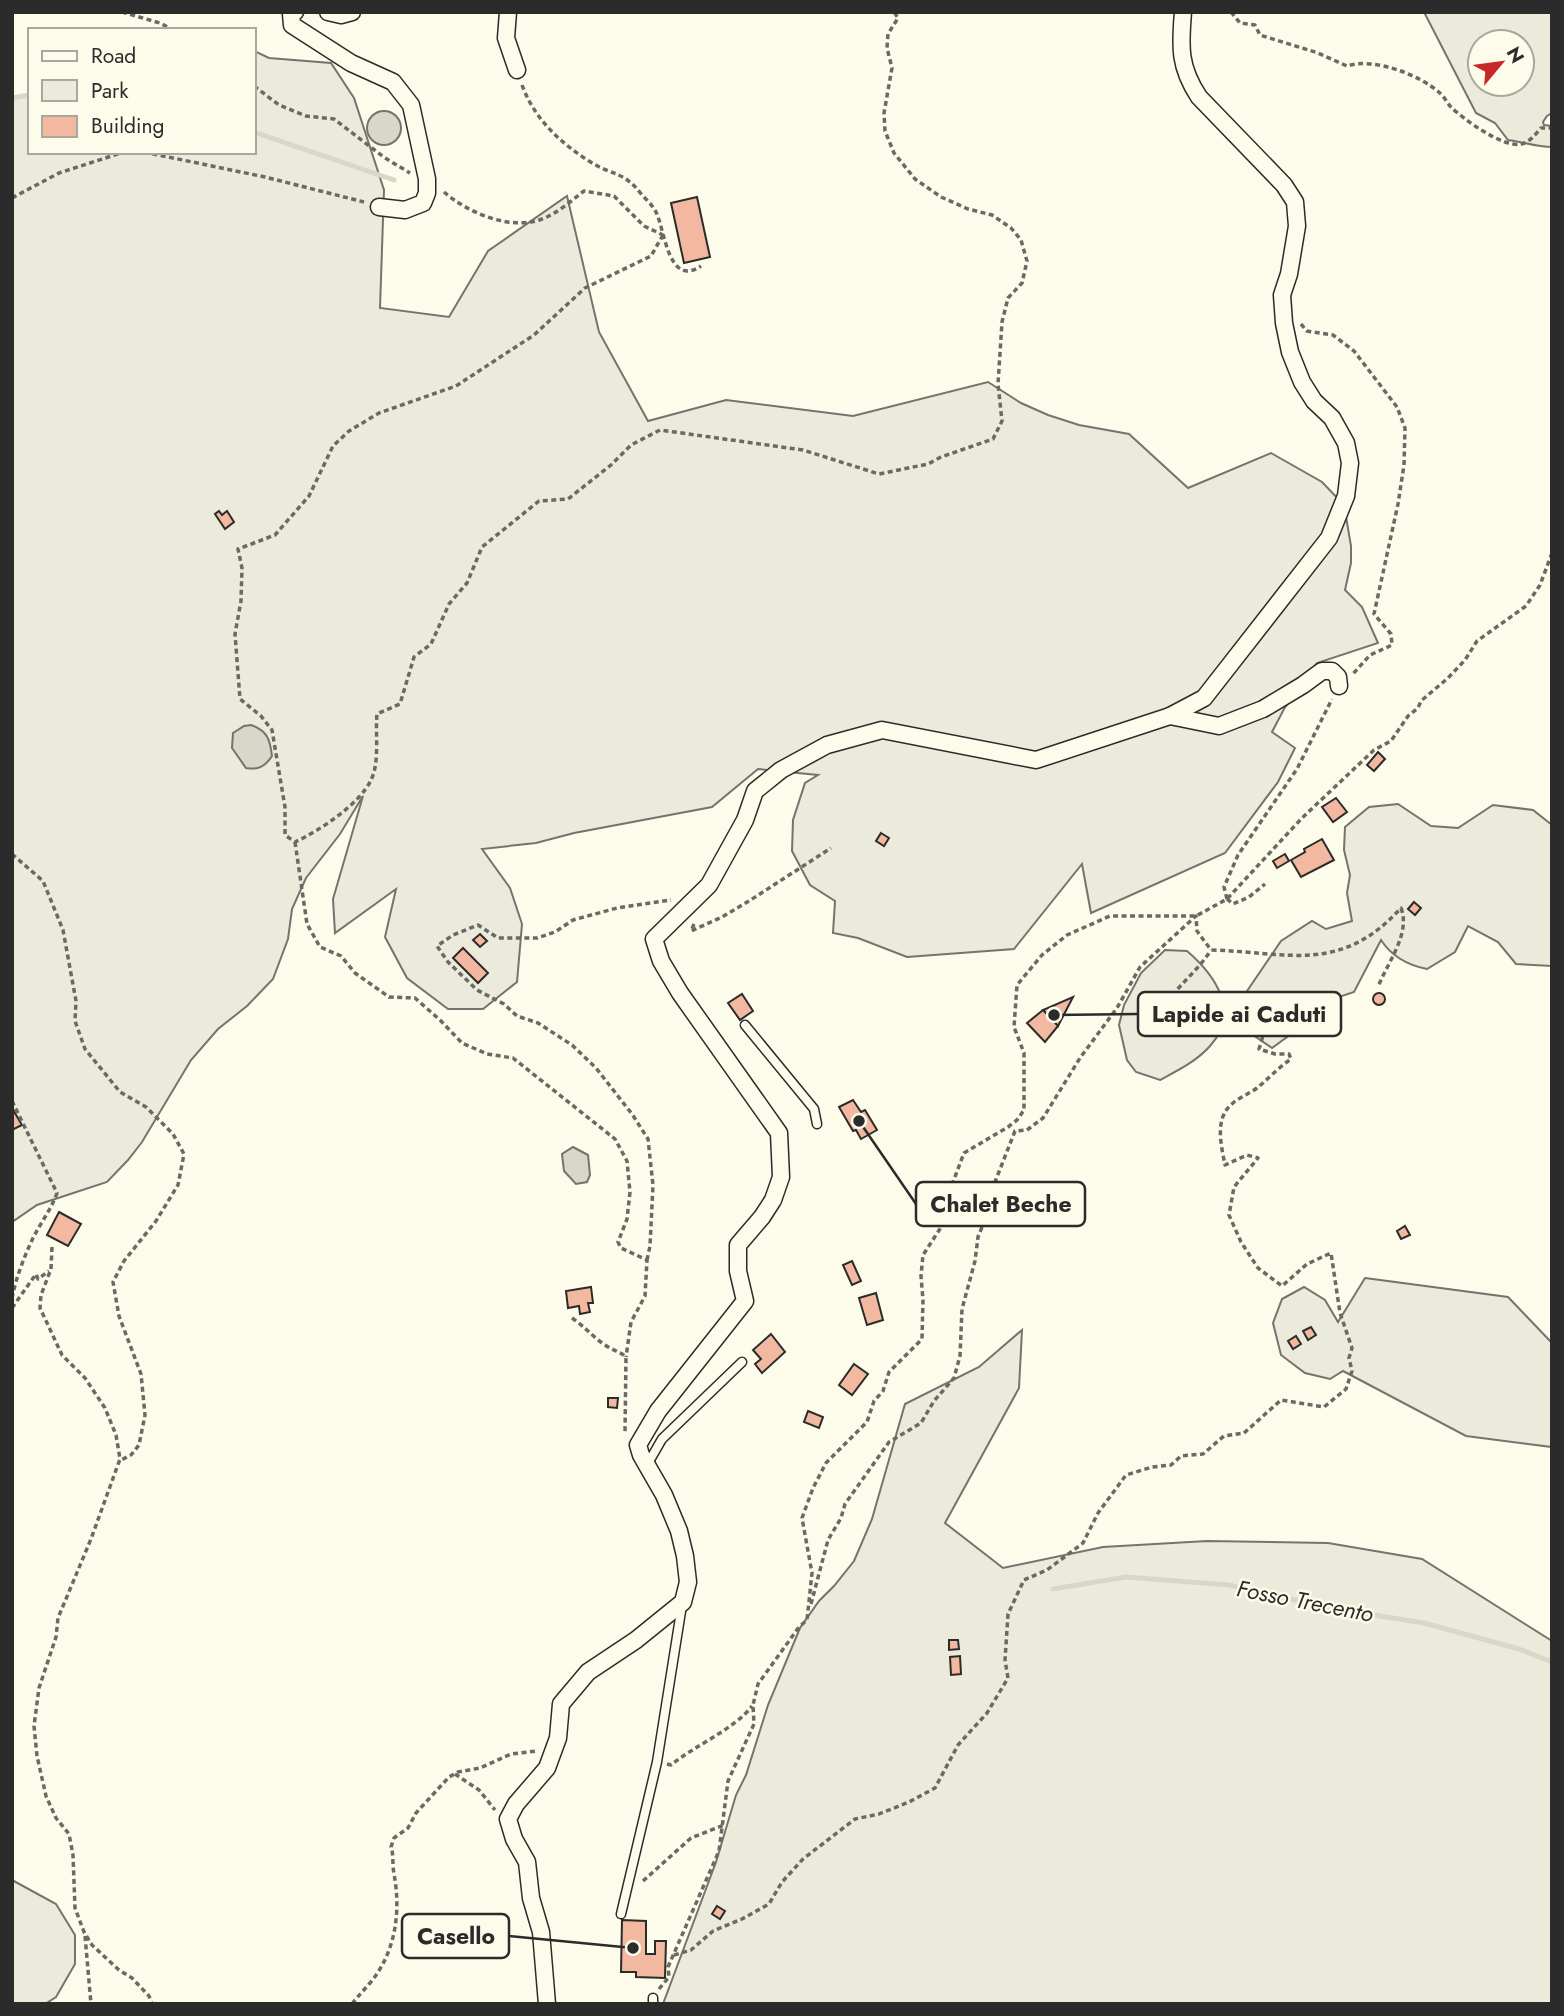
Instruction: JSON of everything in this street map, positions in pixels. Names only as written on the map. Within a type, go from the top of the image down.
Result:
[{"type":"street","points":[[295,12],[291,14],[292,25],[351,62],[393,82],[411,105],[427,193],[423,203],[405,210],[379,206]]},
{"type":"street","points":[[328,12],[341,15],[352,12]]},
{"type":"street","points":[[508,12],[506,38],[517,70]]},
{"type":"street","points":[[547,2004],[541,1932],[531,1898],[527,1862],[514,1839],[508,1819],[516,1804],[547,1768],[558,1738],[561,1704],[588,1672],[636,1640],[683,1602],[688,1582],[679,1531],[638,1445],[658,1411],[745,1301],[738,1271],[738,1245],[773,1200],[781,1177],[779,1133],[680,993],[661,961],[654,939],[687,898],[709,885],[745,820],[755,791],[781,771],[827,745],[882,730],[1036,760],[1170,716],[1204,698],[1329,538],[1346,496],[1350,463],[1346,443],[1332,418],[1314,401],[1302,382],[1290,352],[1282,295],[1289,274],[1297,226],[1295,202],[1284,185],[1199,97],[1188,81],[1182,63],[1180,42],[1183,12]]},
{"type":"street","points":[[1170,716],[1219,726],[1263,709],[1322,671],[1332,671],[1338,677],[1339,686]]},
{"type":"lane","points":[[745,1025],[814,1108],[817,1124]]},
{"type":"lane","points":[[643,1458],[742,1363]]},
{"type":"lane","points":[[621,1914],[657,1762],[683,1602]]},
{"type":"path","points":[[122,12],[169,28]]},
{"type":"path","points":[[295,842],[317,832],[345,811],[372,780],[378,738],[377,714],[400,704],[414,657],[431,644],[449,604],[467,583],[482,547],[539,501],[568,499],[611,465],[631,445],[660,430],[692,433],[803,450],[879,474],[928,464],[993,439],[1002,421],[998,384],[1002,322],[1008,298],[1022,283],[1027,261],[1021,240],[1011,228],[992,215],[968,209],[941,197],[915,178],[894,153],[885,131],[884,113],[892,68],[887,48],[888,34],[898,18],[894,12]]},
{"type":"path","points":[[1231,12],[1240,23],[1255,25],[1260,34],[1297,45],[1347,66],[1359,62],[1409,74],[1441,93],[1451,107],[1497,139],[1520,145],[1531,140],[1541,128],[1552,128]]},
{"type":"path","points":[[517,70],[527,99],[549,129],[589,161],[630,179],[656,212],[674,265],[684,271],[694,271],[701,267]]},
{"type":"path","points":[[256,88],[279,105],[306,116],[334,119],[385,158],[407,172],[426,179],[455,201],[481,214],[512,223],[540,220],[584,191],[614,196],[644,226],[663,235]]},
{"type":"path","points":[[12,198],[59,173],[118,154]]},
{"type":"path","points":[[153,154],[276,180],[379,206]]},
{"type":"path","points":[[647,1260],[621,1248],[618,1242],[627,1219],[630,1192],[627,1161],[615,1139],[513,1058],[487,1054],[462,1044],[415,998],[389,997],[355,973],[341,956],[320,947],[307,924],[295,842],[285,835],[285,807],[272,730],[261,716],[240,699],[234,634],[241,601],[242,568],[238,549],[275,535],[309,496],[332,446],[379,413],[456,386],[534,335],[585,288],[651,256],[663,235]]},
{"type":"path","points":[[1265,884],[1250,897],[1233,904],[1227,899],[1224,887],[1238,855],[1297,769],[1339,686],[1370,655],[1392,646],[1391,634],[1374,614],[1404,465],[1405,429],[1397,407],[1354,351],[1333,335],[1307,331],[1282,305]]},
{"type":"path","points":[[653,2001],[669,1977],[668,1967],[719,1851],[728,1782],[754,1724],[753,1705],[758,1684],[807,1620],[828,1540],[841,1518],[845,1504],[888,1442],[921,1423],[934,1401],[954,1378],[960,1356],[962,1309],[975,1261],[978,1237],[987,1215],[993,1187],[1015,1131],[1027,1130],[1043,1118],[1080,1058],[1117,1008],[1140,967],[1196,916],[1227,899],[1310,811],[1374,750],[1391,741],[1408,716],[1465,660],[1477,641],[1527,606],[1540,585],[1552,553]]},
{"type":"path","points":[[643,1458],[626,1434],[624,1426],[626,1357],[631,1322],[645,1296],[650,1246],[653,1185],[648,1139],[596,1068],[572,1045],[538,1023],[517,1016],[504,1004],[477,990],[448,962],[437,946],[453,935],[478,925],[498,938],[537,938],[555,932],[573,920],[617,908],[687,898],[696,919],[691,931],[749,901],[831,848]]},
{"type":"path","points":[[12,854],[43,881],[63,930],[76,1001],[75,1021],[85,1049],[120,1092],[146,1107],[173,1134],[184,1154],[178,1185],[156,1221],[124,1261],[113,1282],[118,1316],[141,1374],[145,1415],[139,1445],[131,1455],[119,1461]]},
{"type":"path","points":[[1196,916],[1197,931],[1211,950],[1308,957],[1334,952],[1361,941],[1384,927],[1401,908],[1404,915],[1404,932],[1378,987]]},
{"type":"path","points":[[807,1620],[812,1573],[802,1518],[813,1488],[825,1463],[867,1422],[874,1401],[883,1391],[890,1372],[922,1339],[923,1255],[948,1215],[953,1182],[964,1153],[1008,1127],[1024,1110],[1024,1053],[1014,1027],[1017,985],[1042,955],[1067,935],[1110,916],[1196,916]]},
{"type":"path","points":[[674,1955],[691,1950],[713,1931],[769,1904],[782,1882],[803,1858],[855,1819],[878,1814],[909,1802],[935,1788],[957,1745],[987,1713],[1008,1678],[1005,1660],[1008,1614],[1024,1580],[1047,1570],[1083,1543],[1098,1513],[1126,1475],[1152,1467],[1171,1465],[1181,1456],[1203,1454],[1224,1436],[1244,1433],[1281,1400],[1324,1407],[1346,1389],[1352,1371],[1349,1358],[1352,1348],[1340,1313],[1331,1253],[1307,1264],[1282,1286],[1258,1268],[1228,1215],[1234,1187],[1250,1164],[1258,1158],[1247,1155],[1224,1165],[1220,1131],[1222,1115],[1231,1104],[1291,1059],[1289,1054],[1275,1054],[1259,1049],[1265,1029],[1250,1018],[1194,1006],[1162,1009],[1190,974],[1201,966],[1211,950]]},
{"type":"path","points":[[12,1101],[57,1192],[51,1210],[33,1237],[12,1298]]},
{"type":"path","points":[[52,1247],[51,1269],[41,1295],[40,1308],[62,1355],[85,1378],[105,1408],[116,1434],[119,1461],[91,1539],[58,1618],[56,1637],[38,1688],[34,1726],[37,1756],[46,1796],[56,1818],[69,1834],[73,1855],[75,1908],[84,1932],[92,1945],[119,1970],[132,1978],[149,1996],[152,2004]]},
{"type":"path","points":[[12,1308],[36,1274],[38,1279],[51,1269]]},
{"type":"path","points":[[572,1318],[605,1345],[626,1357]]},
{"type":"path","points":[[671,1765],[688,1751],[737,1721],[753,1705]]},
{"type":"path","points":[[352,2004],[371,1982],[388,1955],[395,1926],[399,1921],[392,1861],[394,1854],[391,1847],[394,1838],[408,1828],[415,1813],[455,1774],[480,1768],[511,1754],[528,1754],[554,1747]]},
{"type":"path","points":[[455,1774],[478,1790],[502,1817],[508,1819]]},
{"type":"path","points":[[626,1897],[691,1838],[724,1825]]},
{"type":"path","points":[[84,1932],[91,2004]]},
{"type":"green space","points":[[1424,12],[1552,12],[1552,113],[1543,122],[1544,125],[1552,126],[1552,147],[1508,140],[1495,123],[1476,113],[1468,98],[1536,98],[1536,28],[1466,28],[1466,94]]},
{"type":"green space","points":[[256,52],[269,58],[331,63],[354,98],[384,190],[380,308],[449,317],[488,251],[567,196],[599,332],[648,421],[726,400],[853,416],[988,382],[1021,403],[1048,415],[1079,425],[1129,434],[1188,488],[1271,453],[1322,482],[1344,505],[1351,546],[1351,563],[1345,590],[1362,607],[1378,643],[1317,663],[1284,709],[1272,732],[1295,748],[1278,782],[1225,853],[1091,913],[1082,864],[1014,949],[907,957],[858,938],[833,933],[835,901],[810,885],[792,851],[793,820],[805,783],[818,775],[758,769],[712,807],[574,833],[536,843],[482,849],[510,888],[522,924],[517,982],[483,1009],[448,1009],[407,978],[385,937],[396,889],[335,933],[333,899],[363,796],[340,834],[306,878],[292,909],[288,939],[273,979],[247,1006],[218,1029],[191,1060],[142,1142],[128,1160],[107,1182],[37,1205],[12,1222],[12,98],[28,95],[28,154],[256,154]]},
{"type":"green space","points":[[1398,804],[1431,826],[1458,828],[1493,805],[1533,810],[1552,825],[1552,966],[1516,964],[1498,942],[1468,926],[1455,952],[1427,969],[1401,959],[1381,940],[1354,992],[1315,1005],[1306,1023],[1272,1048],[1250,1033],[1241,1000],[1281,941],[1312,921],[1326,929],[1352,921],[1347,893],[1350,875],[1344,850],[1345,827],[1369,807]]},
{"type":"green space","points":[[1165,950],[1187,951],[1215,983],[1224,1007],[1219,1033],[1210,1046],[1186,1065],[1160,1080],[1136,1072],[1127,1060],[1119,1025],[1124,1005],[1141,973]]},
{"type":"green space","points":[[1365,1278],[1508,1297],[1552,1343],[1552,1447],[1466,1436],[1343,1371],[1330,1379],[1305,1373],[1281,1355],[1273,1323],[1282,1299],[1304,1287],[1325,1300],[1338,1322]]},
{"type":"green space","points":[[1022,1330],[1019,1388],[945,1523],[1003,1568],[1103,1547],[1207,1541],[1328,1543],[1422,1559],[1552,1641],[1552,2004],[663,2004],[716,1862],[768,1705],[800,1628],[819,1601],[854,1561],[872,1519],[905,1404],[979,1367]]},
{"type":"green space","points":[[12,1880],[56,1904],[75,1935],[75,1964],[56,1997],[45,2004],[12,2004]]},
{"type":"shaded area","points":[[384,111],[396,116],[401,128],[396,140],[384,145],[372,140],[367,128],[372,116]]},
{"type":"shaded area","points":[[251,725],[267,737],[272,756],[267,763],[254,769],[246,768],[232,748],[233,733]]},
{"type":"shaded area","points":[[573,1147],[588,1155],[590,1175],[587,1182],[576,1184],[564,1171],[562,1154]]},
{"type":"building","points":[[697,197],[710,257],[684,263],[671,203]]},
{"type":"building","points":[[219,511],[222,515],[227,511],[234,522],[225,529],[215,514]]},
{"type":"building","points":[[1378,752],[1385,759],[1374,771],[1367,765]]},
{"type":"building","points":[[1336,798],[1347,812],[1333,822],[1322,807]]},
{"type":"building","points":[[881,833],[889,838],[884,846],[876,841]]},
{"type":"building","points":[[1322,839],[1334,860],[1301,877],[1291,860]]},
{"type":"building","points":[[1285,854],[1289,861],[1277,868],[1273,861]]},
{"type":"building","points":[[1414,902],[1421,908],[1415,915],[1408,909]]},
{"type":"building","points":[[480,934],[487,941],[480,947],[473,940]]},
{"type":"building","points":[[463,948],[488,973],[478,983],[453,958]]},
{"type":"building","points":[[1379,993],[1385,999],[1379,1005],[1373,999]]},
{"type":"building","points":[[742,994],[753,1011],[740,1020],[728,1003]]},
{"type":"building","points":[[1073,997],[1058,1026],[1043,1010]]},
{"type":"building","points":[[1043,1010],[1058,1026],[1045,1042],[1027,1023]]},
{"type":"building","points":[[853,1100],[861,1112],[865,1110],[877,1130],[861,1139],[839,1107]]},
{"type":"building","points":[[12,1108],[22,1125],[12,1130]]},
{"type":"building","points":[[59,1212],[81,1224],[68,1246],[47,1235]]},
{"type":"building","points":[[1405,1226],[1410,1235],[1401,1239],[1397,1231]]},
{"type":"building","points":[[852,1261],[861,1281],[852,1285],[843,1265]]},
{"type":"building","points":[[591,1287],[593,1303],[588,1303],[590,1312],[580,1314],[579,1306],[568,1308],[566,1291]]},
{"type":"building","points":[[876,1293],[883,1320],[867,1325],[859,1298]]},
{"type":"building","points":[[1311,1327],[1316,1335],[1308,1340],[1303,1331]]},
{"type":"building","points":[[771,1334],[785,1352],[762,1373],[755,1364],[761,1359],[753,1350]]},
{"type":"building","points":[[1296,1336],[1301,1344],[1293,1349],[1288,1341]]},
{"type":"building","points":[[854,1364],[868,1374],[852,1395],[839,1385]]},
{"type":"building","points":[[608,1398],[618,1398],[617,1408],[608,1407]]},
{"type":"building","points":[[808,1411],[823,1417],[819,1428],[804,1422]]},
{"type":"building","points":[[949,1640],[958,1640],[959,1649],[949,1650]]},
{"type":"building","points":[[960,1656],[961,1674],[951,1675],[950,1657]]},
{"type":"building","points":[[717,1906],[725,1911],[720,1919],[712,1914]]},
{"type":"building","points":[[622,1920],[646,1921],[646,1954],[655,1954],[655,1941],[666,1941],[665,1978],[636,1977],[636,1972],[621,1972]]},
{"type":"waterway","points":[[12,98],[28,95]]},
{"type":"waterway","points":[[256,133],[394,180]]},
{"type":"waterway","name":"Fosso Trecento","points":[[1053,1589],[1126,1577],[1229,1585],[1324,1607],[1424,1623],[1519,1649],[1552,1662]]},
{"type":"place","name":"Lapide ai Caduti","points":[[1054,1015]]},
{"type":"place","name":"Chalet Beche","points":[[859,1121]]},
{"type":"place","name":"Casello","points":[[633,1948]]}]
